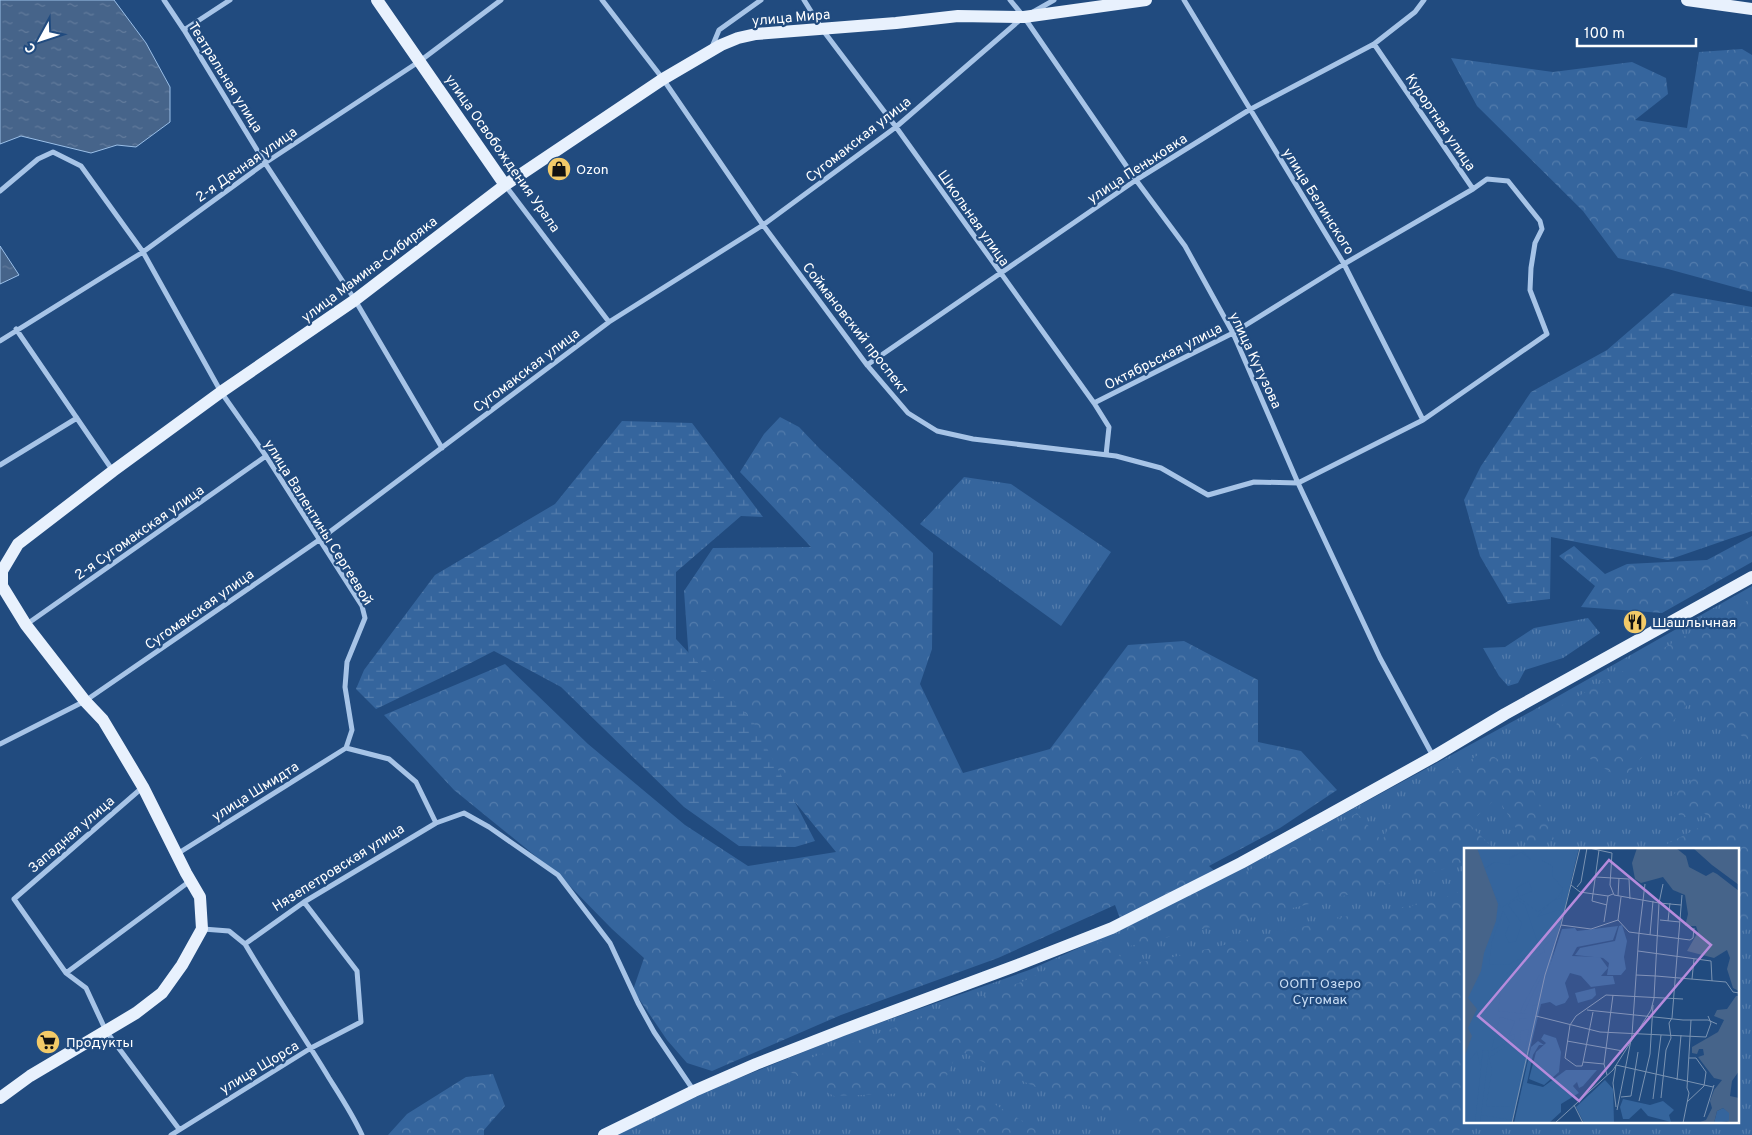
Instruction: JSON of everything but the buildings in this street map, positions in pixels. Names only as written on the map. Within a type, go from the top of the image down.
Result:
[{"type":"main road","name":"улица Освобождения Урала","points":[[377,0],[505,185]]},
{"type":"main road","name":"улица Мира","points":[[710,52],[738,38],[756,34],[958,16],[1024,17],[1146,0]]},
{"type":"main road","points":[[1687,0],[1752,9]]},
{"type":"main road","name":"улица Мамина-Сибиряка","points":[[0,570],[18,544],[221,392],[355,300],[505,185],[663,79],[710,52]]},
{"type":"main road","points":[[0,570],[2,586],[26,625],[85,701],[103,720],[143,787],[200,897],[202,929],[182,965],[162,993],[136,1013],[30,1076],[0,1098]]},
{"type":"main road","points":[[604,1135],[694,1091],[843,1030],[1112,928],[1240,863],[1433,757],[1505,714],[1752,577]]},
{"type":"street","name":"Театральная улица","points":[[164,0],[265,163],[355,300],[442,448]]},
{"type":"street","points":[[184,30],[230,0]]},
{"type":"street","name":"2-я Дачная улица","points":[[0,341],[16,329],[143,252],[265,163],[420,61],[501,0]]},
{"type":"street","name":"Соймановский проспект","points":[[602,0],[663,79],[763,225],[867,365],[908,413],[938,431],[972,439],[1106,454],[1161,468],[1208,495],[1254,482],[1298,483]]},
{"type":"street","points":[[710,52],[719,30],[761,0]]},
{"type":"street","name":"Школьная улица","points":[[804,0],[822,29],[896,127],[1094,403],[1109,428],[1106,454]]},
{"type":"street","name":"улица Кутузова","points":[[1010,0],[1024,17],[1136,180],[1185,246],[1233,334],[1298,483],[1380,658],[1433,757]]},
{"type":"street","name":"Сугомакская улица","points":[[0,744],[85,701],[320,540],[609,322],[763,225],[896,127],[1024,17],[1054,0]]},
{"type":"street","name":"улица Белинского","points":[[1184,0],[1344,264],[1423,420]]},
{"type":"street","name":"улица Пеньковка","points":[[867,365],[1001,275],[1136,180],[1250,110],[1374,44],[1415,12],[1424,0]]},
{"type":"street","name":"Курортная улица","points":[[1374,44],[1474,189],[1487,179],[1508,180],[1540,221],[1542,229],[1536,243],[1531,268],[1530,290],[1548,334],[1423,420]]},
{"type":"street","name":"улица Валентины Сергеевой","points":[[0,190],[38,159],[53,152],[81,166],[143,252],[221,392],[266,456],[362,606],[366,618],[347,662],[345,687],[352,730],[346,748]]},
{"type":"street","name":"улица Освобождения Урала","points":[[505,185],[609,322]]},
{"type":"street","name":"Октябрьская улица","points":[[1094,403],[1233,334],[1344,264],[1474,189]]},
{"type":"street","points":[[16,329],[114,471]]},
{"type":"street","points":[[0,465],[77,418]]},
{"type":"street","points":[[1298,483],[1423,420]]},
{"type":"street","name":"2-я Сугомакская улица","points":[[26,625],[266,456]]},
{"type":"street","points":[[346,748],[389,758],[416,782],[436,823],[464,813],[489,827],[558,875],[610,944],[654,1032],[694,1091]]},
{"type":"street","name":"улица Шмидта","points":[[177,854],[346,748]]},
{"type":"street","name":"Западная улица","points":[[66,973],[14,899],[143,787]]},
{"type":"street","name":"Нязепетровская улица","points":[[245,944],[304,902],[436,823]]},
{"type":"street","points":[[179,1129],[106,1031],[86,988],[66,973],[191,881]]},
{"type":"street","name":"улица Щорса","points":[[170,1135],[311,1048],[361,1022],[357,971],[304,902]]},
{"type":"street","points":[[202,929],[229,930],[245,944],[272,990],[311,1048],[355,1120],[362,1135]]},
{"type":"green space","points":[[1742,49],[1752,55],[1752,292],[1668,269],[1618,258],[1583,211],[1477,106],[1451,58],[1553,72],[1632,62],[1666,78],[1668,94],[1635,120],[1687,128],[1699,52]]},
{"type":"green space","points":[[1673,293],[1752,307],[1752,531],[1668,560],[1551,537],[1550,599],[1508,604],[1480,556],[1464,500],[1481,466],[1531,392],[1607,350]]},
{"type":"green space","points":[[780,417],[799,427],[820,449],[933,553],[932,649],[920,684],[963,773],[1050,749],[1128,645],[1184,641],[1258,680],[1258,742],[1301,751],[1337,790],[1280,828],[1209,866],[1227,882],[1357,813],[1382,841],[1399,806],[1484,751],[1528,777],[1554,839],[1536,848],[1528,848],[1497,797],[1469,824],[1493,848],[1464,848],[1464,864],[1343,896],[1130,946],[1115,905],[998,958],[841,1015],[712,1071],[687,1063],[667,1040],[633,990],[644,958],[612,929],[560,876],[454,790],[384,715],[505,664],[588,744],[685,825],[748,866],[836,852],[767,768],[689,661],[684,591],[713,548],[811,547],[740,472],[764,434]]},
{"type":"green space","points":[[622,421],[692,423],[763,517],[741,516],[676,572],[676,639],[754,723],[815,841],[795,847],[739,846],[684,807],[561,687],[494,651],[376,709],[356,689],[364,670],[435,575],[555,504]]},
{"type":"green space","points":[[964,477],[1011,484],[1111,552],[1061,626],[920,524]]},
{"type":"green space","points":[[1752,536],[1752,562],[1662,613],[1581,607],[1595,586],[1559,556],[1574,546],[1605,574],[1627,564],[1707,560]]},
{"type":"green space","name":"ООПТ Озеро Сугомак","points":[[1752,586],[1752,1135],[614,1135],[697,1095],[848,1034],[1029,970],[1117,931],[1246,867],[1532,711]]},
{"type":"green space","points":[[1752,598],[1752,742],[1688,704],[1622,780],[1554,735],[1561,706]]},
{"type":"green space","points":[[1588,618],[1600,633],[1563,658],[1525,670],[1518,683],[1508,686],[1499,676],[1483,648],[1505,647],[1534,628]]},
{"type":"green space","points":[[1698,775],[1741,781],[1740,806],[1752,812],[1752,928],[1740,931],[1740,848],[1659,848],[1712,821],[1701,810],[1681,819],[1670,797]]},
{"type":"green space","points":[[1464,890],[1464,1122],[1473,1122],[1451,1135],[1144,1135],[1122,1117],[1048,1093],[958,1050],[940,1092],[834,1096],[783,1068],[1024,981],[1108,938],[1125,964],[1169,958],[1348,916],[1433,902]]},
{"type":"green space","points":[[493,1074],[505,1106],[484,1130],[484,1135],[388,1135],[407,1114],[466,1077]]},
{"type":"green space","points":[[979,1095],[1041,1132],[1052,1135],[953,1135]]},
{"type":"water","points":[[0,0],[114,0],[146,43],[170,87],[170,122],[136,147],[117,145],[91,153],[21,136],[0,144]]},
{"type":"water","points":[[0,246],[19,275],[0,284]]},
{"type":"place","name":"Ozon","points":[[559,169]]},
{"type":"place","name":"Шашлычная","points":[[1635,622]]},
{"type":"place","name":"Продукты","points":[[48,1042]]}]
